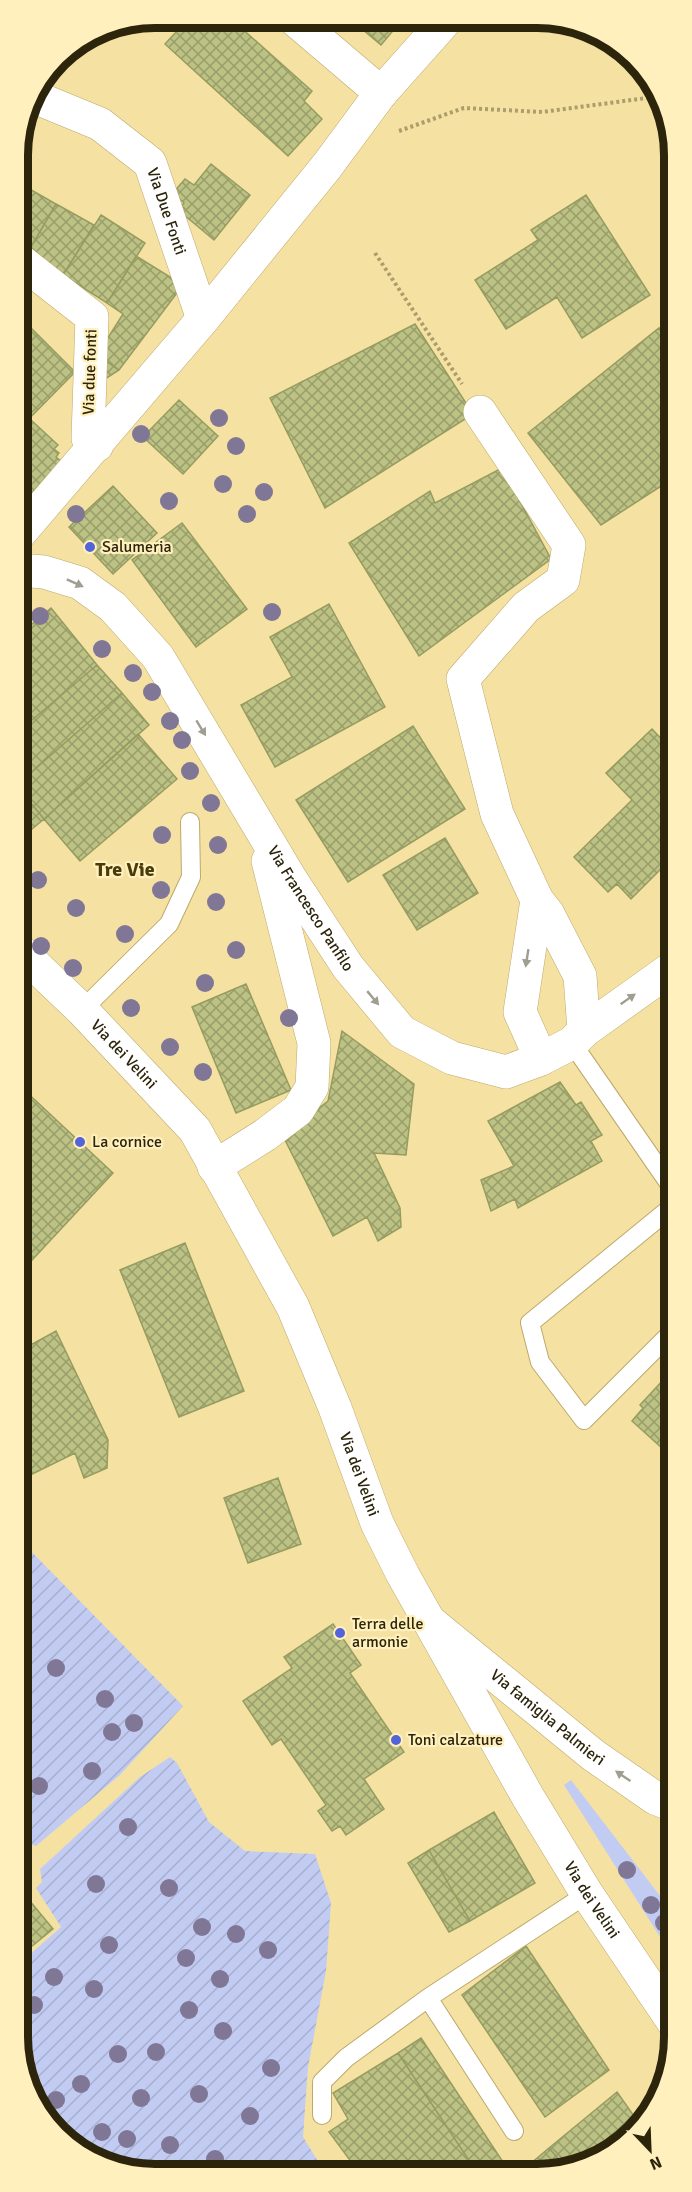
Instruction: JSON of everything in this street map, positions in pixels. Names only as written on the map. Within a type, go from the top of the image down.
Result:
[{"type":"street","name":"Via Due Fonti","points":[[29,523],[203,319],[327,166],[381,93],[439,28]]},
{"type":"street","points":[[305,29],[381,93]]},
{"type":"street","name":"Via Due Fonti","points":[[42,100],[100,124],[150,163],[203,319]]},
{"type":"street","name":"Via due fonti","points":[[29,268],[92,317],[88,438],[97,445]]},
{"type":"street","points":[[480,412],[569,545],[563,580],[526,607],[463,679],[497,814],[537,900],[548,914],[580,976],[578,1037]]},
{"type":"street","name":"Via Francesco Panfilo","points":[[29,571],[44,572],[80,583],[113,607],[158,657],[290,878],[348,967],[402,1032],[452,1058],[506,1072],[541,1059],[578,1037],[664,974]]},
{"type":"street","points":[[214,1167],[265,1135],[298,1110],[312,1088],[314,1043],[290,953],[276,885],[254,816]]},
{"type":"street","points":[[537,900],[520,1012],[541,1059]]},
{"type":"street","name":"Via dei Velini","points":[[29,959],[82,1010],[195,1130],[293,1307],[335,1408],[377,1523],[428,1619],[528,1797],[587,1894],[663,2007]]},
{"type":"street","name":"Via famiglia Palmieri","points":[[428,1619],[593,1755],[663,1801]]},
{"type":"lane","points":[[82,1010],[169,924],[191,877],[190,822]]},
{"type":"lane","points":[[578,1037],[663,1174]]},
{"type":"lane","points":[[663,1214],[530,1323],[540,1362],[584,1420],[663,1341]]},
{"type":"lane","points":[[322,2115],[322,2082],[346,2058],[428,1998],[587,1894]]},
{"type":"lane","points":[[428,1998],[514,2131]]},
{"type":"path","points":[[348,135],[401,131],[464,108],[542,112],[649,98]]},
{"type":"path","points":[[375,253],[442,354]]},
{"type":"shaded area","points":[[28,1548],[183,1706],[120,1775],[36,1846],[28,1844]]},
{"type":"shaded area","points":[[170,1757],[177,1763],[209,1822],[245,1851],[315,1854],[331,1903],[326,1971],[308,2067],[303,2137],[320,2164],[156,2164],[115,2157],[85,2142],[72,2132],[55,2114],[42,2093],[31,2061],[28,2036],[28,1956],[61,1927],[36,1888],[42,1882],[40,1869],[140,1777]]},
{"type":"shaded area","points":[[571,1780],[663,1900],[663,1942],[564,1785]]},
{"type":"building","points":[[361,28],[395,28],[381,45]]},
{"type":"building","points":[[179,29],[242,29],[312,91],[304,101],[322,119],[288,156],[165,44]]},
{"type":"building","points":[[211,164],[250,195],[214,240],[178,210],[184,203],[173,193],[185,179],[194,185]]},
{"type":"building","points":[[29,189],[56,204],[31,247],[29,246]]},
{"type":"building","points":[[586,195],[650,295],[582,338],[557,297],[506,329],[475,280],[538,240],[531,230]]},
{"type":"building","points":[[56,204],[94,225],[63,275],[29,255],[29,251]]},
{"type":"building","points":[[101,215],[145,243],[107,303],[63,275]]},
{"type":"building","points":[[136,256],[183,285],[119,370],[97,355],[123,314],[107,303]]},
{"type":"building","points":[[415,324],[473,414],[325,508],[270,398]]},
{"type":"building","points":[[29,326],[75,372],[29,419]]},
{"type":"building","points":[[659,328],[664,336],[664,484],[601,525],[528,433]]},
{"type":"building","points":[[97,355],[119,370],[105,379]]},
{"type":"building","points":[[179,400],[218,436],[183,474],[143,437]]},
{"type":"building","points":[[31,420],[58,445],[54,449],[59,453],[56,457],[61,461],[29,497],[29,422]]},
{"type":"building","points":[[502,468],[551,559],[419,656],[349,543],[430,491],[435,503]]},
{"type":"building","points":[[113,486],[157,533],[113,574],[69,527]]},
{"type":"building","points":[[182,523],[247,609],[196,647],[132,560]]},
{"type":"building","points":[[329,604],[385,707],[275,767],[241,705],[292,677],[270,637]]},
{"type":"building","points":[[51,608],[97,665],[29,723],[29,627]]},
{"type":"building","points":[[97,665],[122,693],[29,775],[29,723]]},
{"type":"building","points":[[122,693],[149,725],[44,819],[29,801],[29,775]]},
{"type":"building","points":[[413,726],[465,809],[348,882],[296,800]]},
{"type":"building","points":[[652,729],[664,741],[664,866],[631,899],[617,884],[608,892],[574,857],[632,800],[606,773]]},
{"type":"building","points":[[138,734],[177,779],[80,861],[44,819]]},
{"type":"building","points":[[29,801],[44,819],[29,832]]},
{"type":"building","points":[[445,838],[478,893],[417,930],[383,875]]},
{"type":"building","points":[[246,984],[291,1090],[236,1113],[192,1007]]},
{"type":"building","points":[[342,1031],[414,1084],[406,1155],[374,1153],[400,1208],[401,1227],[378,1241],[367,1217],[333,1236],[283,1136],[328,1101]]},
{"type":"building","points":[[560,1082],[576,1105],[581,1102],[602,1135],[591,1141],[602,1161],[518,1208],[515,1199],[491,1211],[481,1180],[514,1166],[488,1121]]},
{"type":"building","points":[[28,1094],[113,1173],[28,1264]]},
{"type":"building","points":[[185,1243],[244,1391],[179,1417],[120,1270]]},
{"type":"building","points":[[56,1331],[108,1440],[107,1468],[84,1478],[75,1453],[28,1476],[28,1346]]},
{"type":"building","points":[[663,1380],[663,1449],[632,1421],[643,1408],[640,1405]]},
{"type":"building","points":[[278,1478],[301,1544],[248,1563],[224,1498]]},
{"type":"building","points":[[333,1624],[361,1665],[350,1673],[404,1752],[364,1779],[384,1809],[346,1835],[340,1826],[332,1831],[318,1811],[326,1805],[281,1739],[272,1745],[243,1701],[292,1668],[284,1657]]},
{"type":"building","points":[[494,1812],[535,1883],[470,1921],[429,1850]]},
{"type":"building","points":[[429,1850],[470,1921],[449,1932],[408,1863]]},
{"type":"building","points":[[28,1899],[53,1929],[28,1949]]},
{"type":"building","points":[[526,1946],[609,2070],[545,2117],[462,1995]]},
{"type":"building","points":[[421,2038],[504,2164],[471,2164],[398,2053]]},
{"type":"building","points":[[398,2053],[471,2164],[353,2164],[329,2132],[348,2119],[333,2093]]},
{"type":"building","points":[[617,2092],[634,2116],[629,2120],[620,2120],[620,2128],[595,2149],[560,2161],[549,2148]]},
{"type":"building","points":[[620,2128],[620,2132],[595,2149]]},
{"type":"building","points":[[549,2148],[560,2161],[536,2164],[530,2164]]},
{"type":"place","name":"Salumeria","points":[[90,547]]},
{"type":"place","name":"La cornice","points":[[80,1142]]},
{"type":"place","name":"Terra delle armonie","points":[[340,1633]]},
{"type":"place","name":"Toni calzature","points":[[396,1740]]},
{"type":"district","name":"Tre Vie","points":[[125,869]]}]
